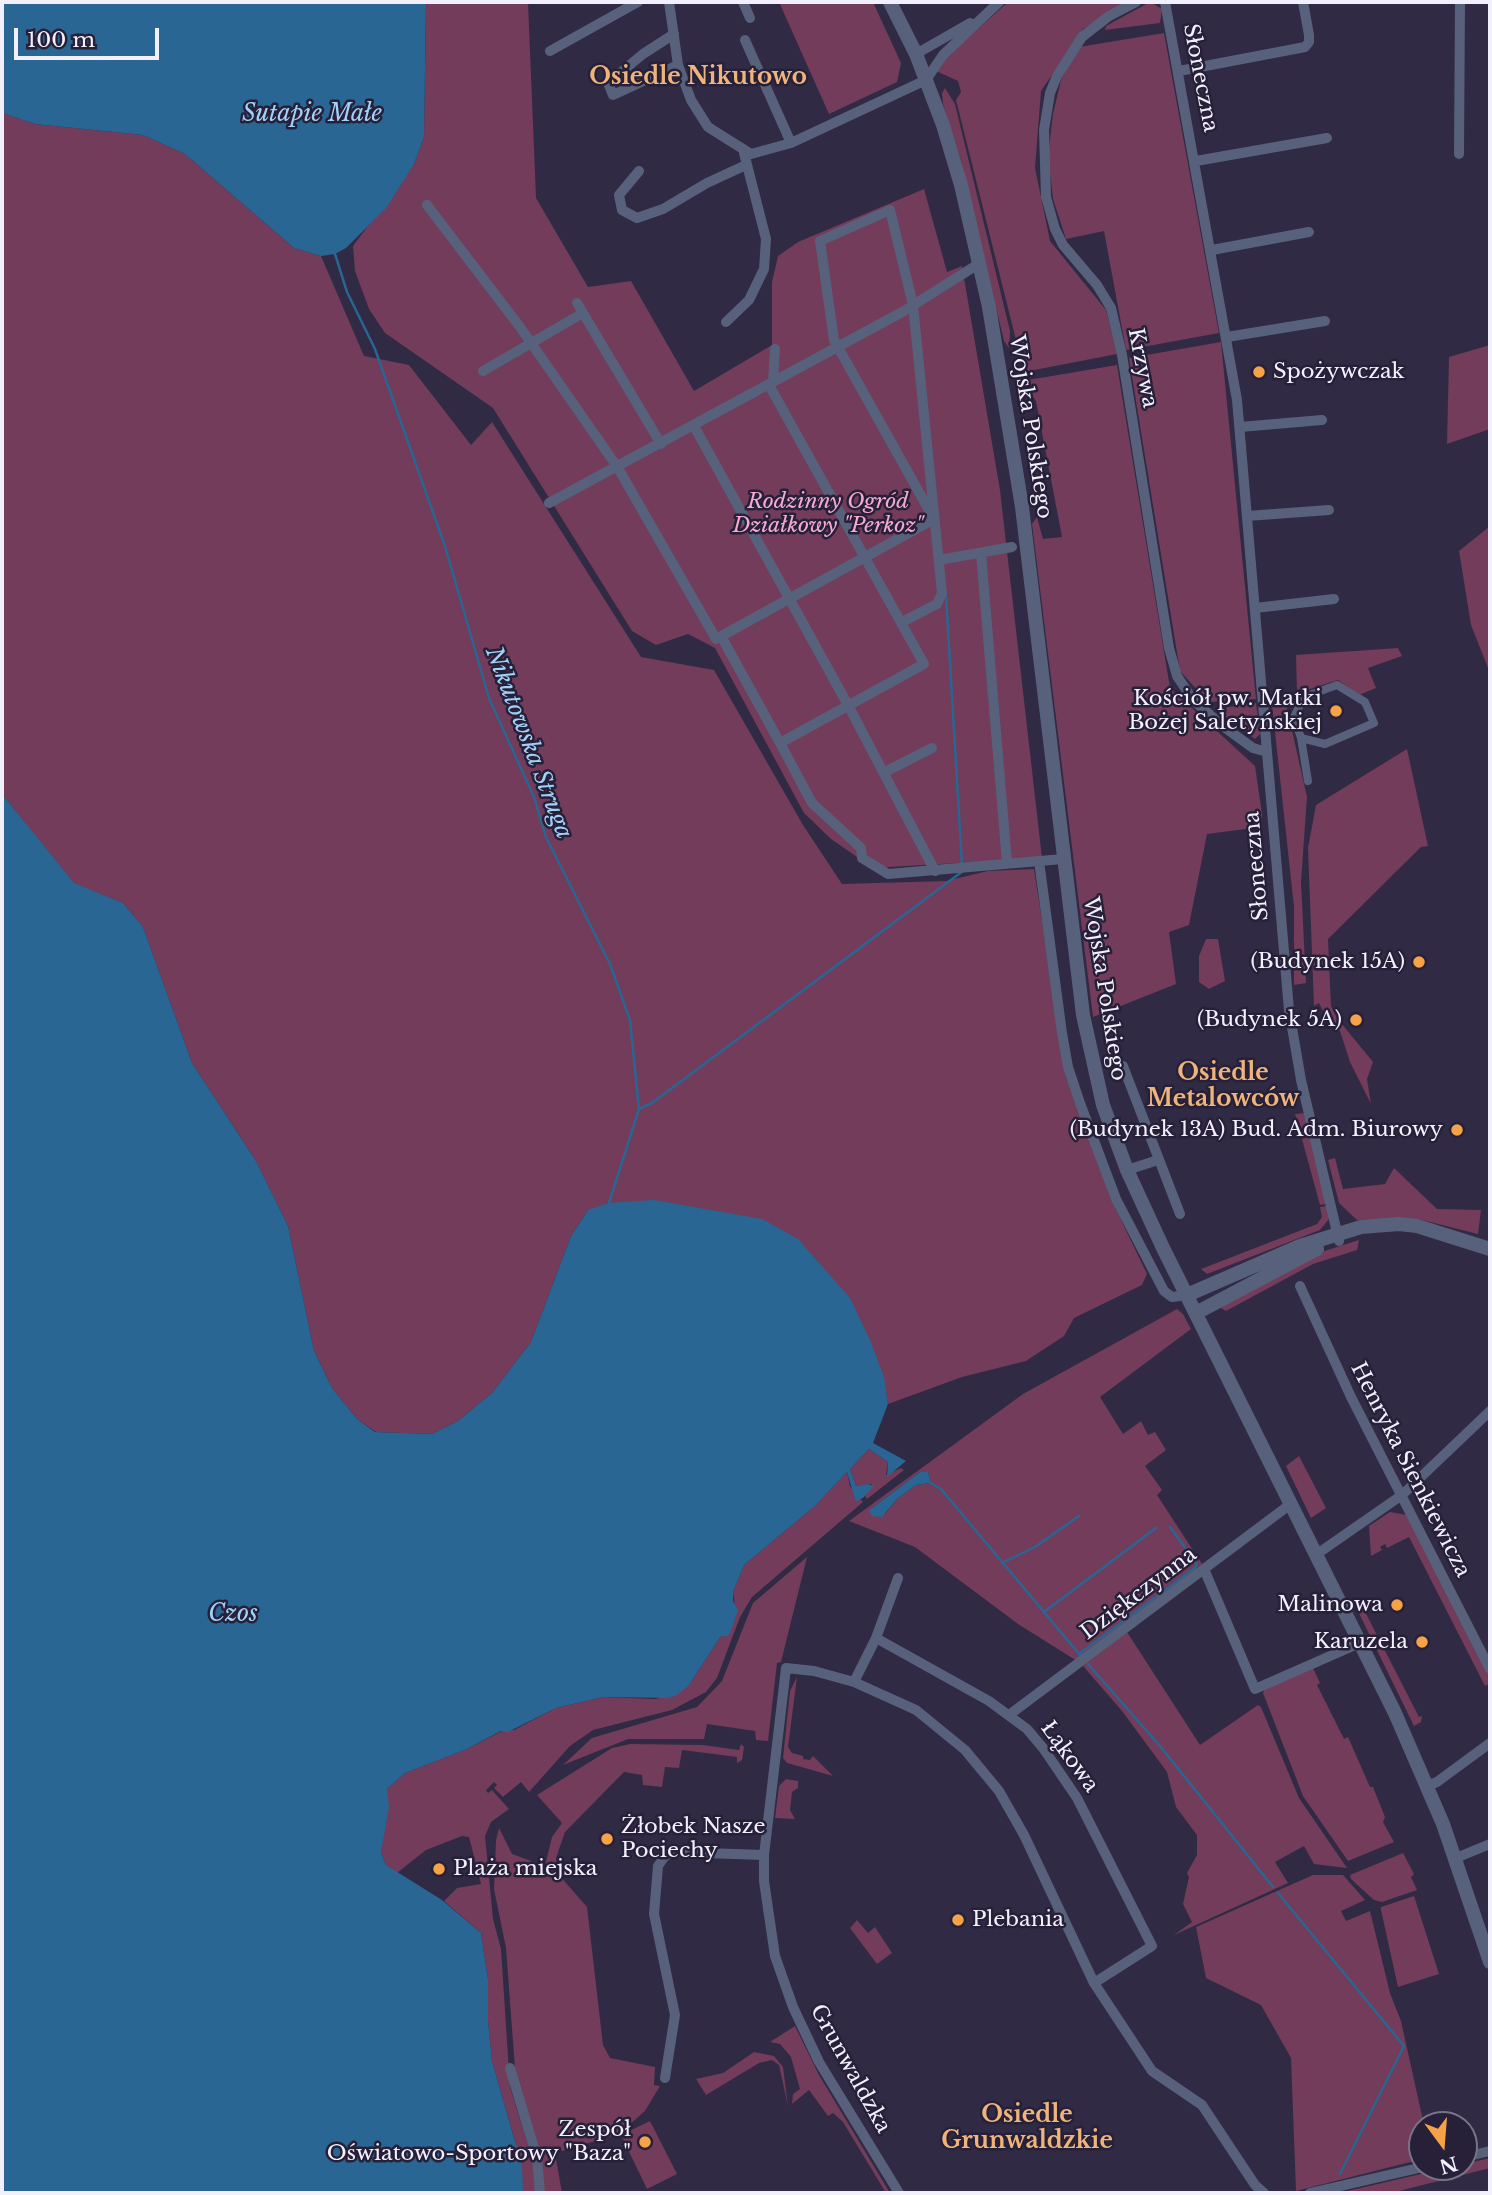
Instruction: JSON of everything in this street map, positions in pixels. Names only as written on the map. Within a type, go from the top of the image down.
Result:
[{"type":"street","points":[[550,51],[638,2]]},
{"type":"street","points":[[669,2],[678,65],[691,100],[708,127],[744,153],[767,151],[791,143],[926,80],[943,55],[999,2]]},
{"type":"street","points":[[743,2],[750,18]]},
{"type":"street","name":"Wojska Polskiego","points":[[890,2],[926,80],[961,185],[980,263],[1023,507],[1063,859],[1089,1053],[1103,1105],[1127,1170],[1187,1295],[1362,1642],[1427,1786],[1456,1858],[1490,1962]]},
{"type":"street","name":"Krzywa","points":[[1136,2],[1082,37],[1057,76],[1050,93],[1044,130],[1046,197],[1055,229],[1063,245],[1097,285],[1111,308],[1177,676],[1194,700],[1224,727],[1253,748],[1267,752]]},
{"type":"street","name":"Słoneczna","points":[[1165,2],[1212,250],[1240,427],[1289,1010],[1301,1080],[1338,1236]]},
{"type":"street","points":[[1179,71],[1305,47],[1309,42],[1309,35],[1303,2]]},
{"type":"street","points":[[1459,154],[1462,47],[1460,2]]},
{"type":"street","points":[[916,54],[984,14]]},
{"type":"street","points":[[674,34],[608,83],[613,95],[678,65]]},
{"type":"street","points":[[745,40],[791,143]]},
{"type":"street","name":"Słoneczna","points":[[1196,161],[1327,138]]},
{"type":"street","points":[[726,322],[749,300],[764,269],[766,239],[744,153]]},
{"type":"street","points":[[639,171],[619,195],[622,210],[637,218],[663,209],[707,183],[746,165]]},
{"type":"street","points":[[427,205],[532,343],[618,468],[716,639],[934,519]]},
{"type":"street","points":[[902,622],[941,598],[939,560],[913,305],[890,210],[820,241],[836,347],[934,519]]},
{"type":"street","points":[[1212,250],[1309,232]]},
{"type":"street","points":[[549,503],[618,468],[913,305],[980,263]]},
{"type":"street","points":[[483,371],[532,343],[580,308],[661,444]]},
{"type":"street","points":[[1227,337],[1325,321]]},
{"type":"street","points":[[775,349],[771,383],[924,664],[780,743]]},
{"type":"street","points":[[1240,427],[1322,420]]},
{"type":"street","points":[[694,426],[885,772],[935,871]]},
{"type":"street","points":[[1247,516],[1329,510]]},
{"type":"street","points":[[939,560],[1012,547]]},
{"type":"street","points":[[981,552],[1007,863]]},
{"type":"street","points":[[1255,608],[1334,600]]},
{"type":"street","points":[[721,636],[812,803],[861,848],[862,858],[888,874],[1063,859]]},
{"type":"street","points":[[1301,738],[1325,744],[1374,723],[1365,702],[1337,685],[1304,697],[1294,718],[1301,738],[1308,781]]},
{"type":"street","points":[[885,772],[932,748]]},
{"type":"street","points":[[1039,861],[1068,1066],[1099,1157],[1137,1242],[1164,1291],[1172,1297],[1187,1295],[1338,1236],[1399,1224],[1445,1234],[1490,1249]]},
{"type":"street","points":[[1122,1066],[1180,1214]]},
{"type":"street","points":[[1127,1170],[1158,1160]]},
{"type":"street","points":[[1196,1313],[1338,1236]]},
{"type":"street","name":"Henryka Sienkiewicza","points":[[1300,1286],[1326,1346],[1490,1669]]},
{"type":"street","points":[[1317,1554],[1402,1495],[1490,1411]]},
{"type":"street","name":"Dziękczynna","points":[[1009,1715],[1292,1503]]},
{"type":"street","points":[[1204,1569],[1255,1689],[1362,1642]]},
{"type":"street","points":[[898,1578],[876,1638],[854,1682],[916,1710],[965,1750],[999,1791],[1024,1835],[1094,1983],[1153,2071],[1202,2105],[1255,2185],[1264,2193]]},
{"type":"street","name":"Łąkowa","points":[[876,1638],[932,1667],[1009,1715],[1043,1748],[1077,1798],[1152,1945],[1094,1983]]},
{"type":"street","name":"Grunwaldzka","points":[[854,1682],[814,1671],[786,1668],[764,1855],[764,1881],[775,1956],[793,2007],[819,2062],[899,2193]]},
{"type":"street","points":[[1427,1786],[1437,1782],[1490,1743]]},
{"type":"street","points":[[1456,1858],[1490,1844]]},
{"type":"street","points":[[664,2078],[675,2015],[654,1914],[658,1866],[665,1856],[674,1852],[764,1855]]},
{"type":"street","points":[[510,2068],[537,2158],[540,2193]]},
{"type":"street","points":[[1310,2193],[1408,2170]]},
{"type":"green space","name":"Rodzinny Ogród Działkowy \"Perkoz\"","points":[[426,2],[528,2],[536,198],[588,287],[631,281],[694,391],[772,345],[772,282],[778,256],[798,242],[924,189],[947,272],[962,266],[1000,490],[1042,858],[873,868],[831,839],[804,813],[715,648],[688,634],[656,645],[632,631],[493,408],[385,333],[369,309],[355,271],[353,246],[414,164],[424,137]]},
{"type":"green space","points":[[779,2],[873,2],[901,63],[897,82],[829,114]]},
{"type":"green space","points":[[1008,2],[1129,2],[1083,29],[1041,91],[1035,168],[1050,241],[1106,310],[1117,354],[1024,372],[956,100],[961,92],[958,81],[936,71],[943,60]]},
{"type":"green space","points":[[1150,2],[1162,9],[1160,23],[1105,30],[1106,26]]},
{"type":"green space","points":[[1164,33],[1219,333],[1126,350],[1104,231],[1066,239],[1053,199],[1048,155],[1061,80],[1079,47]]},
{"type":"green space","points":[[945,88],[955,104],[1010,331],[1009,348],[1004,341],[961,160],[943,104],[942,93]]},
{"type":"green space","points":[[2,113],[35,124],[143,135],[185,154],[294,248],[321,256],[364,356],[409,365],[471,445],[492,422],[641,657],[714,670],[803,825],[842,884],[946,881],[988,871],[1034,869],[1065,1070],[1110,1197],[1147,1274],[1142,1285],[1074,1318],[1064,1336],[1026,1361],[962,1377],[888,1404],[883,1377],[588,1210],[571,1236],[531,1342],[492,1393],[458,1421],[432,1434],[376,1432],[357,1419],[332,1388],[314,1351],[288,1226],[256,1161],[192,1063],[143,927],[123,903],[74,884],[2,794]]},
{"type":"green space","points":[[1221,342],[1256,699],[1208,702],[1180,671],[1129,358]]},
{"type":"green space","points":[[1490,345],[1490,429],[1447,444],[1449,357]]},
{"type":"green space","points":[[1117,365],[1170,688],[1255,766],[1262,814],[1261,827],[1207,834],[1189,925],[1169,932],[1176,984],[1093,1017],[1032,524],[1037,517],[1043,539],[1062,537],[1036,401],[1022,381]]},
{"type":"green space","points":[[1490,526],[1490,673],[1471,625],[1459,551]]},
{"type":"green space","points":[[1398,648],[1402,656],[1368,668],[1376,688],[1359,695],[1338,680],[1297,693],[1296,655]]},
{"type":"green space","points":[[1271,695],[1283,696],[1307,797],[1301,882],[1306,983],[1294,985],[1294,907]]},
{"type":"green space","points":[[1256,703],[1260,734],[1255,739],[1215,709]]},
{"type":"green space","points":[[1407,749],[1428,846],[1421,847],[1328,939],[1331,1006],[1337,1018],[1373,1062],[1367,1079],[1371,1104],[1350,1062],[1340,1031],[1332,1029],[1319,1003],[1314,1006],[1308,848],[1316,805]]},
{"type":"green space","points":[[1206,939],[1218,939],[1225,981],[1209,989],[1199,982],[1199,956]]},
{"type":"green space","points":[[1306,1113],[1326,1204],[1320,1205],[1295,1114]]},
{"type":"green space","points":[[1335,1158],[1343,1189],[1385,1184],[1394,1168],[1437,1209],[1481,1210],[1478,1234],[1418,1219],[1357,1220],[1339,1203],[1328,1160]]},
{"type":"green space","points":[[1327,1206],[1329,1219],[1320,1230],[1207,1274],[1201,1269],[1317,1224],[1322,1217],[1320,1207]]},
{"type":"green space","points":[[1359,1240],[1357,1250],[1313,1264],[1226,1311],[1219,1307],[1312,1255]]},
{"type":"green space","points":[[1177,1309],[1191,1329],[1100,1397],[1123,1434],[1141,1421],[1148,1435],[1155,1432],[1166,1450],[1145,1466],[1162,1490],[1157,1495],[1202,1564],[1077,1661],[1018,1624],[915,1547],[849,1521],[1023,1394]],"holes":[[[920,1472],[928,1472],[931,1483],[916,1485],[897,1499],[885,1514],[872,1508]]]},
{"type":"green space","points":[[869,1449],[888,1462],[886,1475],[901,1468],[904,1470],[867,1499],[865,1496],[872,1484],[856,1486],[850,1469]]},
{"type":"green space","points":[[1299,1456],[1326,1508],[1311,1518],[1286,1466]]},
{"type":"green space","points":[[847,1472],[850,1486],[863,1502],[752,1597],[740,1617],[717,1678],[706,1692],[672,1710],[593,1730],[570,1746],[529,1792],[521,1782],[503,1797],[494,1788],[497,1785],[494,1782],[486,1790],[488,1793],[492,1790],[509,1809],[491,1822],[485,1836],[493,1919],[501,1949],[510,2087],[534,2165],[537,2193],[523,2193],[515,2141],[492,2061],[488,1979],[481,1933],[444,1901],[457,1888],[481,1884],[469,1837],[462,1836],[426,1850],[397,1873],[386,1865],[381,1852],[387,1789],[405,1773],[465,1750],[502,1731],[514,1730],[556,1708],[603,1697],[656,1699],[689,1685],[721,1636],[729,1636],[735,1607],[733,1592],[744,1565],[815,1506]]},
{"type":"green space","points":[[1390,1512],[1407,1515],[1490,1678],[1490,1684],[1485,1686],[1409,1537],[1387,1548],[1385,1544],[1380,1547],[1382,1550],[1371,1556],[1369,1526]]},
{"type":"green space","points":[[807,1557],[781,1662],[777,1663],[768,1741],[756,1740],[755,1731],[707,1724],[704,1739],[628,1739],[563,1765],[592,1738],[697,1707],[722,1681],[753,1603]]},
{"type":"green space","points":[[1358,1598],[1419,1717],[1422,1716],[1421,1722],[1414,1726],[1353,1601]]},
{"type":"green space","points":[[1127,1632],[1200,1745],[1258,1705],[1261,1707],[1299,1798],[1347,1868],[1314,1864],[1304,1846],[1275,1862],[1288,1883],[1174,1935],[1192,1922],[1183,1904],[1189,1877],[1187,1873],[1197,1855],[1197,1835],[1176,1807],[1167,1772],[1122,1711],[1083,1666]]},
{"type":"green space","points":[[1313,1668],[1320,1683],[1317,1685],[1344,1739],[1348,1737],[1370,1787],[1373,1787],[1385,1817],[1383,1822],[1394,1842],[1348,1861],[1303,1796],[1263,1693],[1265,1688]]},
{"type":"green space","points":[[797,1677],[788,1747],[792,1753],[803,1756],[803,1759],[810,1760],[813,1756],[833,1776],[787,1763],[783,1758],[790,1691]]},
{"type":"green space","points":[[630,1744],[703,1745],[739,1750],[741,1744],[744,1747],[742,1760],[737,1763],[737,1757],[682,1750],[679,1768],[665,1767],[662,1787],[643,1785],[642,1775],[624,1772],[565,1832],[556,1858],[559,1875],[587,1907],[603,2045],[610,2058],[655,2067],[654,2085],[660,2086],[645,2111],[619,2134],[555,2153],[562,2193],[544,2193],[516,2082],[506,1948],[494,1889],[496,1840],[499,1828],[512,1854],[545,1866],[552,1837],[562,1823],[537,1795],[612,1748]]},
{"type":"green space","points":[[786,1779],[798,1781],[798,1788],[792,1792],[790,1810],[795,1819],[775,1818],[779,1786]]},
{"type":"green space","points":[[1403,1853],[1414,1874],[1411,1877],[1417,1890],[1382,1902],[1374,1900],[1351,1879],[1350,1875]]},
{"type":"green space","points":[[1313,1875],[1343,1875],[1365,1900],[1341,1911],[1346,1921],[1370,1911],[1390,1993],[1401,2021],[1421,2111],[1408,2111],[1408,2163],[1296,2191],[1291,2058],[1261,2005],[1206,1978],[1196,1927]]},
{"type":"green space","points":[[1414,1896],[1439,1974],[1398,1987],[1381,1907]]},
{"type":"green space","points":[[857,1920],[868,1933],[875,1927],[892,1953],[877,1964],[850,1928]]},
{"type":"green space","points":[[795,2026],[819,2075],[890,2193],[886,2193],[843,2122],[833,2113],[828,2116],[809,2090],[792,2104],[793,2094],[800,2089],[791,2057],[780,2044],[770,2042]]},
{"type":"green space","points":[[754,2052],[774,2056],[783,2067],[788,2106],[779,2065],[772,2060],[759,2063],[706,2095],[696,2079],[723,2073]]},
{"type":"green space","points":[[650,2121],[677,2174],[647,2189],[621,2135]]},
{"type":"green space","points":[[1490,2158],[1490,2168],[1478,2171],[1478,2161]]},
{"type":"green space","points":[[1408,2177],[1408,2181],[1439,2181],[1391,2193],[1339,2193]]},
{"type":"water","name":"Sutapie Małe","points":[[2,2],[426,2],[424,137],[414,164],[386,208],[346,248],[335,254],[321,256],[294,248],[185,154],[143,135],[35,124],[2,113]]},
{"type":"water","name":"Czos","points":[[2,794],[74,883],[123,903],[143,927],[192,1063],[256,1161],[288,1226],[314,1351],[332,1388],[357,1419],[375,1432],[432,1434],[458,1421],[492,1393],[531,1342],[571,1236],[588,1210],[609,1203],[654,1200],[762,1219],[798,1239],[850,1298],[884,1377],[888,1404],[873,1443],[906,1461],[887,1477],[888,1462],[869,1449],[850,1469],[856,1486],[874,1486],[863,1498],[857,1501],[855,1499],[847,1472],[815,1506],[744,1565],[733,1592],[733,1601],[738,1610],[729,1636],[721,1636],[689,1685],[677,1695],[668,1698],[603,1697],[556,1708],[508,1732],[501,1731],[465,1750],[405,1773],[387,1789],[389,1807],[381,1852],[386,1865],[442,1900],[481,1933],[488,1979],[492,2061],[522,2166],[523,2193],[2,2193]]},
{"type":"water","points":[[920,1472],[928,1472],[931,1483],[916,1485],[897,1499],[882,1517],[872,1516],[869,1511],[872,1508]]},
{"type":"waterway","name":"Nikutowska Struga","points":[[335,254],[347,292],[375,349],[445,546],[489,698],[534,797],[546,837],[610,964],[630,1020],[639,1109],[609,1203]]},
{"type":"waterway","points":[[946,595],[962,865]]},
{"type":"waterway","points":[[639,1109],[652,1103],[963,871]]},
{"type":"waterway","points":[[929,1482],[941,1489],[1080,1655]]},
{"type":"waterway","points":[[1002,1563],[1035,1547],[1079,1516]]},
{"type":"waterway","points":[[1079,1654],[1195,1568],[1197,1564],[1170,1527]]},
{"type":"waterway","points":[[1044,1612],[1156,1528]]},
{"type":"waterway","points":[[1088,1664],[1160,1746],[1273,1887]]},
{"type":"waterway","points":[[1278,1893],[1404,2046],[1340,2174]]},
{"type":"place","name":"Spożywczak","points":[[1259,372]]},
{"type":"place","name":"Kościół pw. Matki Bożej Saletyńskiej","points":[[1336,711]]},
{"type":"place","name":"(Budynek 15A)","points":[[1419,962]]},
{"type":"place","name":"(Budynek 5A)","points":[[1356,1020]]},
{"type":"place","name":"(Budynek 13A) Bud. Adm. Biurowy","points":[[1457,1130]]},
{"type":"place","name":"Malinowa","points":[[1397,1605]]},
{"type":"place","name":"Karuzela","points":[[1422,1642]]},
{"type":"place","name":"Żłobek Nasze Pociechy","points":[[607,1839]]},
{"type":"place","name":"Plaża miejska","points":[[439,1869]]},
{"type":"place","name":"Plebania","points":[[958,1920]]},
{"type":"place","name":"Zespół Oświatowo-Sportowy \"Baza\"","points":[[645,2142]]},
{"type":"district","name":"Osiedle Nikutowo","points":[[698,78]]},
{"type":"district","name":"Osiedle Metalowców","points":[[1223,1087]]},
{"type":"district","name":"Osiedle Grunwaldzkie","points":[[1027,2129]]}]
